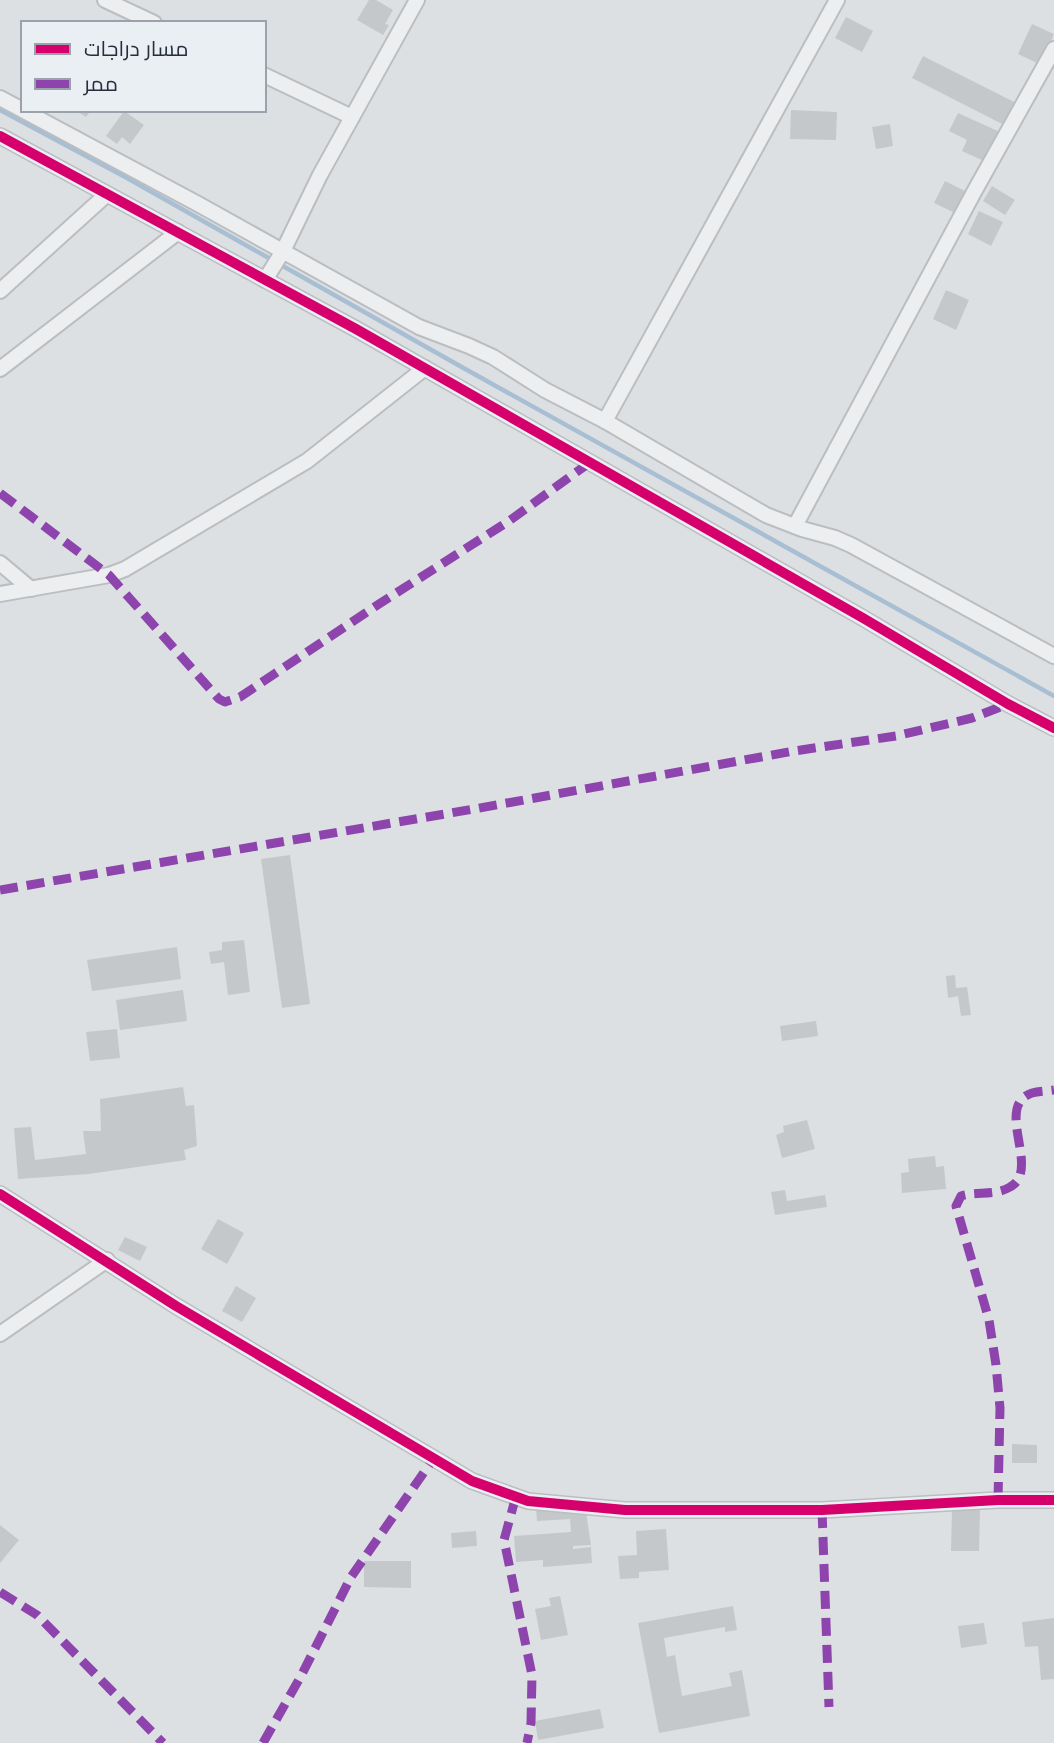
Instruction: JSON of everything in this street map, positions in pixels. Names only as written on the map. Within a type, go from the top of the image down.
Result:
[{"type":"street","points":[[106,0],[150,21]]},
{"type":"street","points":[[267,276],[281,255],[320,175],[417,0]]},
{"type":"street","points":[[605,421],[836,0]]},
{"type":"street","points":[[795,526],[1054,49]]},
{"type":"street","points":[[266,76],[352,117]]},
{"type":"street","points":[[0,98],[21,110]]},
{"type":"street","points":[[25,112],[281,255],[419,327],[493,357],[545,390],[605,421],[766,515],[851,545],[1054,656]]},
{"type":"street","points":[[0,136],[106,195],[267,276],[1054,728]]},
{"type":"street","points":[[0,290],[106,195]]},
{"type":"street","points":[[0,369],[178,232]]},
{"type":"street","points":[[0,594],[109,575],[125,569],[307,461],[425,368]]},
{"type":"street","points":[[0,563],[31,589]]},
{"type":"street","points":[[0,1194],[198,1319],[472,1480],[528,1501],[625,1510],[822,1510],[998,1500],[1054,1501]]},
{"type":"street","points":[[0,1334],[107,1260]]},
{"type":"building","points":[[369,0],[376,0],[393,10],[385,24],[389,25],[383,35],[357,20]]},
{"type":"building","points":[[846,17],[873,31],[862,52],[835,38]]},
{"type":"building","points":[[1032,24],[1054,34],[1041,65],[1018,54]]},
{"type":"building","points":[[923,56],[1018,104],[1006,126],[912,78]]},
{"type":"building","points":[[791,110],[837,112],[836,140],[790,139]]},
{"type":"building","points":[[123,112],[144,125],[130,144],[122,137],[117,144],[106,136]]},
{"type":"building","points":[[958,113],[1000,132],[986,162],[962,151],[967,140],[949,131]]},
{"type":"building","points":[[890,124],[893,146],[876,149],[872,127]]},
{"type":"building","points":[[945,181],[967,192],[957,214],[934,203]]},
{"type":"building","points":[[992,186],[1015,200],[1005,215],[983,201]]},
{"type":"building","points":[[979,211],[1003,222],[991,246],[968,234]]},
{"type":"building","points":[[946,290],[969,300],[956,330],[933,319]]},
{"type":"building","points":[[290,855],[310,1004],[282,1008],[261,859]]},
{"type":"building","points":[[244,940],[250,992],[228,995],[224,962],[211,964],[209,952],[222,950],[222,942]]},
{"type":"building","points":[[177,947],[181,979],[92,991],[87,960]]},
{"type":"building","points":[[955,975],[956,988],[967,987],[971,1015],[961,1016],[958,996],[948,998],[946,976]]},
{"type":"building","points":[[183,990],[187,1021],[120,1030],[116,1000]]},
{"type":"building","points":[[816,1021],[818,1036],[782,1041],[780,1026]]},
{"type":"building","points":[[117,1029],[120,1058],[90,1061],[86,1032]]},
{"type":"building","points":[[183,1087],[186,1106],[194,1105],[197,1146],[184,1150],[186,1160],[89,1174],[18,1179],[14,1128],[31,1127],[35,1160],[86,1154],[83,1131],[101,1131],[100,1099]]},
{"type":"building","points":[[807,1120],[815,1149],[782,1158],[776,1135],[784,1132],[783,1126]]},
{"type":"building","points":[[935,1156],[936,1167],[944,1166],[946,1189],[902,1193],[901,1173],[909,1172],[908,1159]]},
{"type":"building","points":[[785,1190],[787,1201],[825,1195],[827,1207],[775,1215],[771,1192]]},
{"type":"building","points":[[218,1219],[244,1233],[227,1264],[201,1249]]},
{"type":"building","points":[[125,1237],[147,1247],[140,1261],[118,1250]]},
{"type":"building","points":[[236,1286],[256,1298],[242,1322],[222,1311]]},
{"type":"building","points":[[1012,1444],[1037,1445],[1037,1463],[1012,1463]]},
{"type":"building","points":[[536,1509],[586,1512],[591,1545],[573,1546],[573,1549],[591,1547],[592,1563],[543,1567],[543,1560],[516,1562],[514,1536],[571,1532],[570,1519],[537,1521]]},
{"type":"building","points":[[952,1509],[980,1509],[979,1551],[951,1551]]},
{"type":"building","points":[[0,1525],[19,1540],[0,1563]]},
{"type":"building","points":[[666,1529],[669,1570],[639,1572],[639,1578],[620,1579],[618,1556],[637,1555],[636,1531]]},
{"type":"building","points":[[476,1531],[477,1546],[452,1548],[451,1533]]},
{"type":"building","points":[[364,1561],[411,1561],[411,1588],[364,1587]]},
{"type":"building","points":[[560,1596],[568,1635],[541,1640],[535,1609],[551,1606],[549,1598]]},
{"type":"building","points":[[733,1606],[737,1630],[725,1632],[725,1627],[664,1638],[667,1657],[675,1655],[682,1696],[732,1686],[729,1673],[742,1670],[750,1716],[659,1733],[638,1623]]},
{"type":"building","points":[[1054,1618],[1054,1679],[1041,1680],[1038,1646],[1025,1647],[1022,1622]]},
{"type":"building","points":[[984,1623],[987,1644],[961,1648],[958,1626]]},
{"type":"building","points":[[600,1709],[604,1728],[538,1740],[535,1721]]},
{"type":"waterway","points":[[0,110],[127,178],[1054,696]]},
{"type":"marked path","points":[[0,493],[109,575],[219,699],[225,702],[240,697],[509,521],[589,463]]},
{"type":"marked path","points":[[0,890],[794,751],[896,736],[972,718],[1008,704]]},
{"type":"marked path","points":[[998,1500],[1000,1408],[996,1365],[989,1320],[956,1206],[961,1196],[1004,1190],[1019,1179],[1021,1153],[1016,1124],[1021,1100],[1032,1093],[1054,1090]]},
{"type":"marked path","points":[[263,1743],[301,1676],[351,1577],[434,1458]]},
{"type":"marked path","points":[[516,1496],[504,1540],[532,1675],[531,1723],[527,1743]]},
{"type":"marked path","points":[[822,1510],[829,1707]]},
{"type":"marked path","points":[[0,1592],[37,1615],[163,1743]]},
{"type":"cycle path","points":[[0,136],[356,329],[1054,728]]},
{"type":"cycle path","points":[[0,1194],[176,1306],[472,1481],[528,1501],[625,1510],[822,1510],[998,1500],[1054,1500]]}]
